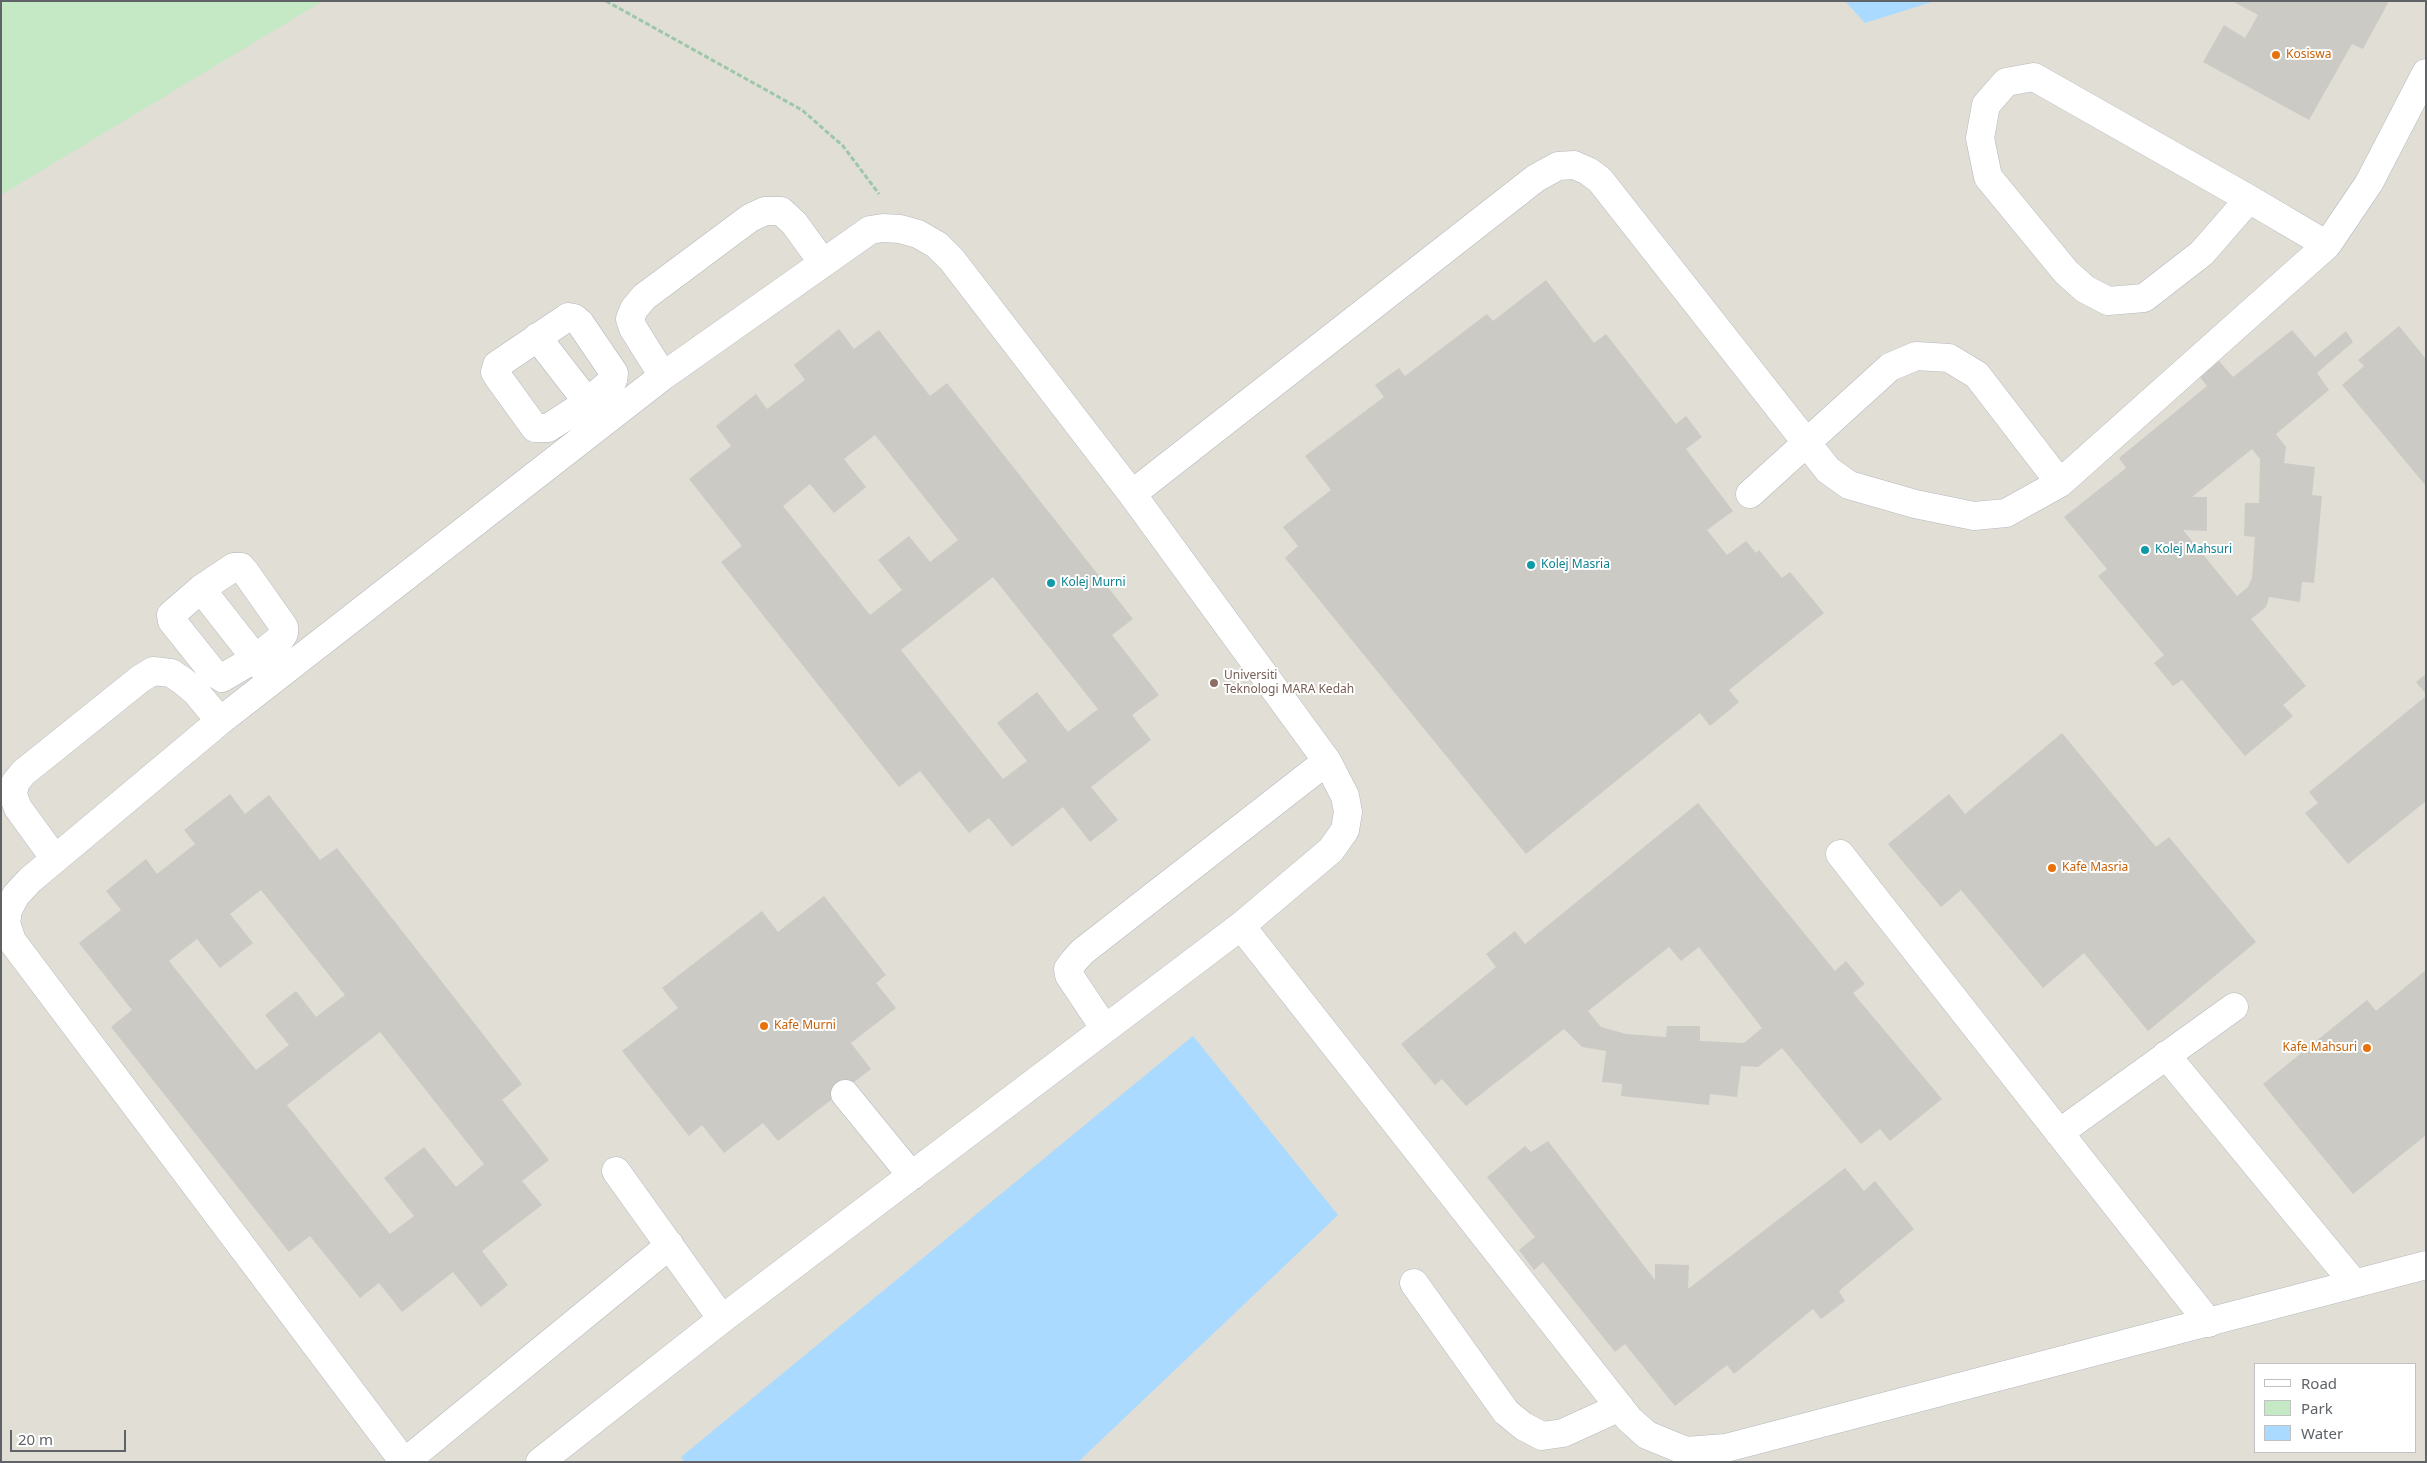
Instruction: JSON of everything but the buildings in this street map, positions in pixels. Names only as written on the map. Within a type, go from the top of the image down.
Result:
[{"type":"street","points":[[1132,494],[1536,178],[1558,166],[1574,165],[1588,171],[1600,180],[1828,470],[1850,485],[1915,504],[1974,516],[2006,513],[2060,483],[2328,245],[2369,183],[2426,72]]},
{"type":"street","points":[[2250,199],[2202,253],[2144,298],[2108,301],[2085,289],[2066,272],[1988,177],[1980,138],[1986,106],[2006,82],[2034,77],[2250,199],[2328,245]]},
{"type":"street","points":[[663,376],[633,328],[630,319],[634,308],[644,297],[750,218],[766,211],[781,211],[794,223],[823,263]]},
{"type":"street","points":[[540,1462],[722,1319],[1241,926],[1331,850],[1346,830],[1348,812],[1345,796],[1327,761],[1132,494],[952,260],[936,245],[918,234],[900,229],[883,228],[870,230],[663,376],[596,412],[543,430],[535,428],[495,372],[497,365],[501,361],[568,317],[574,318],[580,324],[614,373],[613,380],[596,412],[55,859],[16,895],[8,910],[6,923],[12,941],[405,1462],[670,1245]]},
{"type":"street","points":[[537,337],[596,412]]},
{"type":"street","points":[[1750,494],[1890,367],[1916,356],[1949,358],[1977,376],[2060,483]]},
{"type":"street","points":[[234,567],[240,568],[246,573],[284,627],[281,638],[256,658],[222,678],[212,671],[172,621],[171,615],[201,589],[234,567]]},
{"type":"street","points":[[201,589],[272,679]]},
{"type":"street","points":[[55,859],[18,808],[13,795],[15,784],[23,772],[140,678],[153,671],[171,673],[183,681],[196,692],[220,721]]},
{"type":"street","points":[[1105,1029],[1070,975],[1068,968],[1082,952],[1327,761]]},
{"type":"street","points":[[1840,854],[2209,1323]]},
{"type":"street","points":[[1241,926],[1629,1420],[1647,1435],[1686,1451],[1726,1448],[2209,1323],[2354,1282],[2426,1265]]},
{"type":"street","points":[[2059,1133],[2234,1007]]},
{"type":"street","points":[[2166,1056],[2354,1282]]},
{"type":"street","points":[[844,1094],[912,1176]]},
{"type":"street","points":[[616,1171],[722,1319]]},
{"type":"street","points":[[1414,1283],[1506,1412],[1523,1426],[1542,1436],[1562,1433],[1620,1408]]},
{"type":"path","points":[[606,1],[802,110],[843,146],[877,190],[900,229]]},
{"type":"shaded area","name":"Universiti Teknologi MARA Kedah","points":[[1,1],[2426,1],[2426,1462],[1,1462]]},
{"type":"green space","points":[[1,1],[323,1],[1,195]]},
{"type":"water","points":[[1845,1],[1935,1],[1865,23]]},
{"type":"water","points":[[1193,1036],[1338,1215],[1078,1462],[685,1462],[681,1457]]},
{"type":"place","name":"Kosiswa","points":[[2276,55]]},
{"type":"place","name":"Kolej Mahsuri","points":[[2145,550]]},
{"type":"place","name":"Kolej Masria","points":[[1531,565]]},
{"type":"place","name":"Kolej Murni","points":[[1051,583]]},
{"type":"place","name":"Universiti Teknologi MARA Kedah","points":[[1214,683]]},
{"type":"place","name":"Kafe Masria","points":[[2052,868]]},
{"type":"place","name":"Kafe Murni","points":[[764,1026]]},
{"type":"place","name":"Kafe Mahsuri","points":[[2367,1048]]}]
